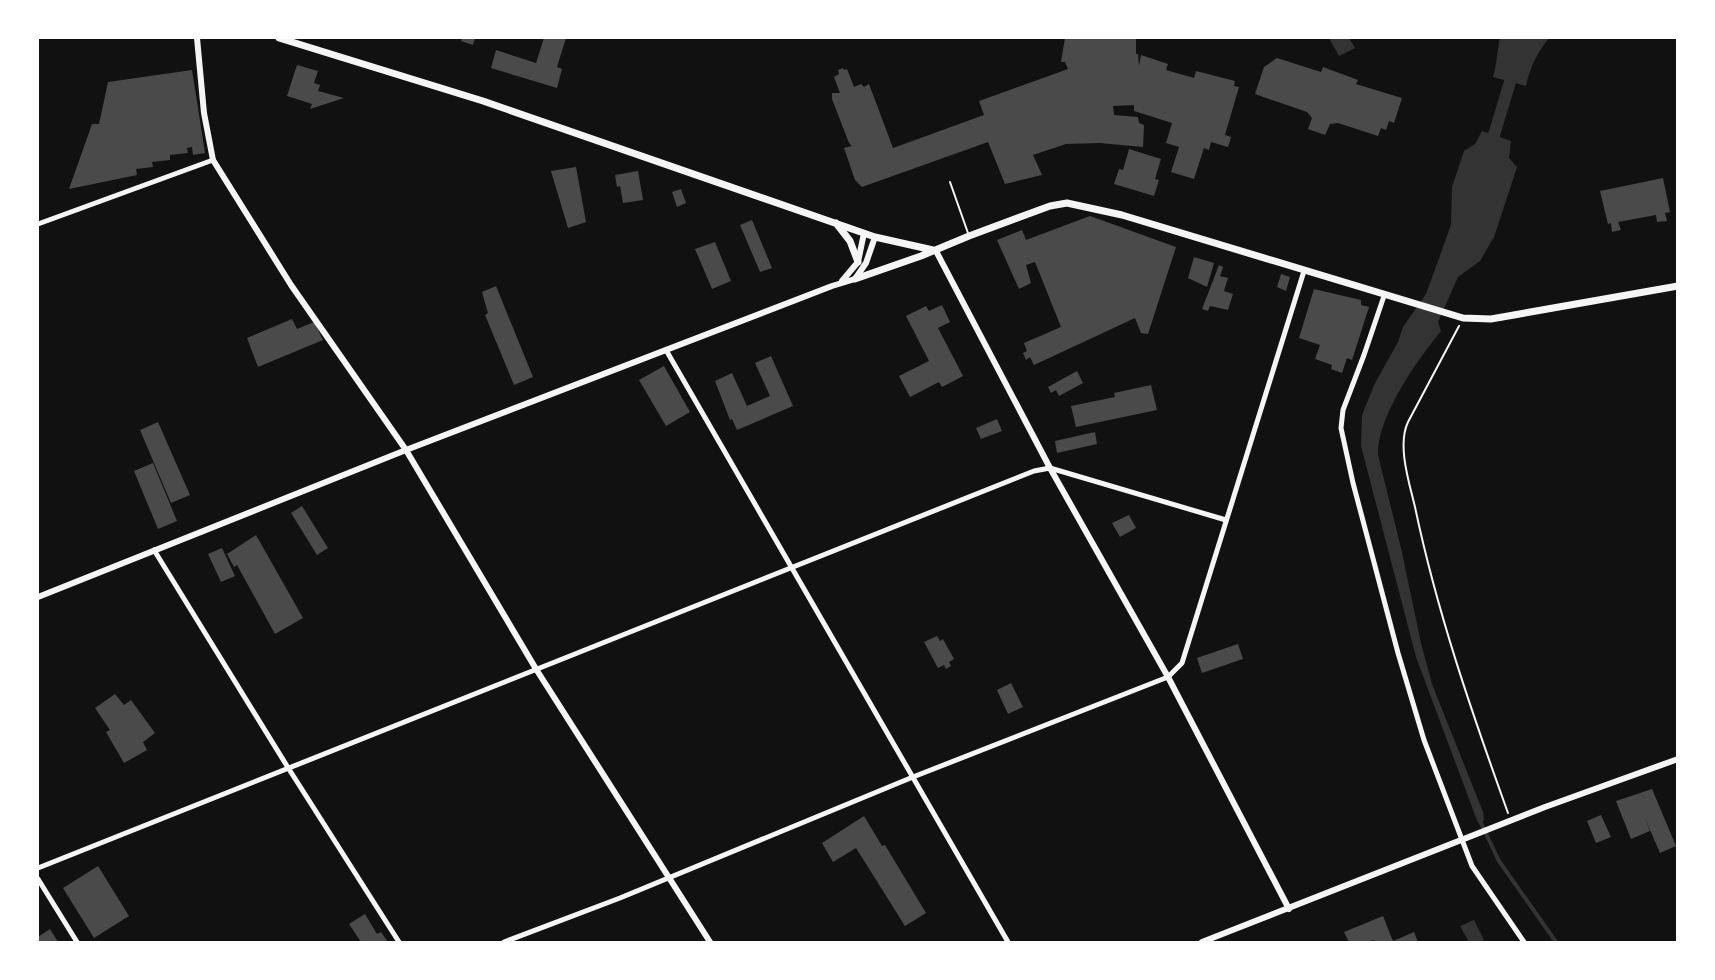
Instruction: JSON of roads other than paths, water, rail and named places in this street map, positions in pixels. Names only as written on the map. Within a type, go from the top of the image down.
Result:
[{"type":"main road","points":[[279,38],[483,101],[875,237],[936,250]]},
{"type":"main road","points":[[855,279],[1050,206],[1067,203],[1122,215],[1463,318],[1491,319],[1677,286]]},
{"type":"main road","points":[[835,222],[850,241],[858,262]]},
{"type":"street","points":[[197,38],[204,113],[213,160],[291,285],[406,450],[536,669],[710,942]]},
{"type":"street","points":[[38,224],[213,160]]},
{"type":"street","points":[[839,283],[858,262],[864,233]]},
{"type":"street","points":[[38,597],[406,450],[839,283],[855,279],[866,263],[875,237]]},
{"type":"street","points":[[936,250],[1050,468],[1168,677],[1289,909]]},
{"type":"street","points":[[504,942],[1168,677],[1182,663],[1304,271]]},
{"type":"street","points":[[1384,296],[1343,410],[1341,428],[1353,483],[1398,653],[1425,740],[1472,866],[1524,942]]},
{"type":"street","points":[[666,350],[1008,942]]},
{"type":"street","points":[[38,868],[287,766],[792,570],[1034,471],[1050,468],[1226,520]]},
{"type":"street","points":[[154,550],[399,942]]},
{"type":"street","points":[[1202,942],[1503,824],[1677,759]]},
{"type":"street","points":[[38,879],[77,942]]},
{"type":"lane","points":[[950,182],[969,236]]},
{"type":"waterway","points":[[1494,135],[1510,82]]},
{"type":"waterway","points":[[1479,819],[1499,861],[1556,942]]}]
